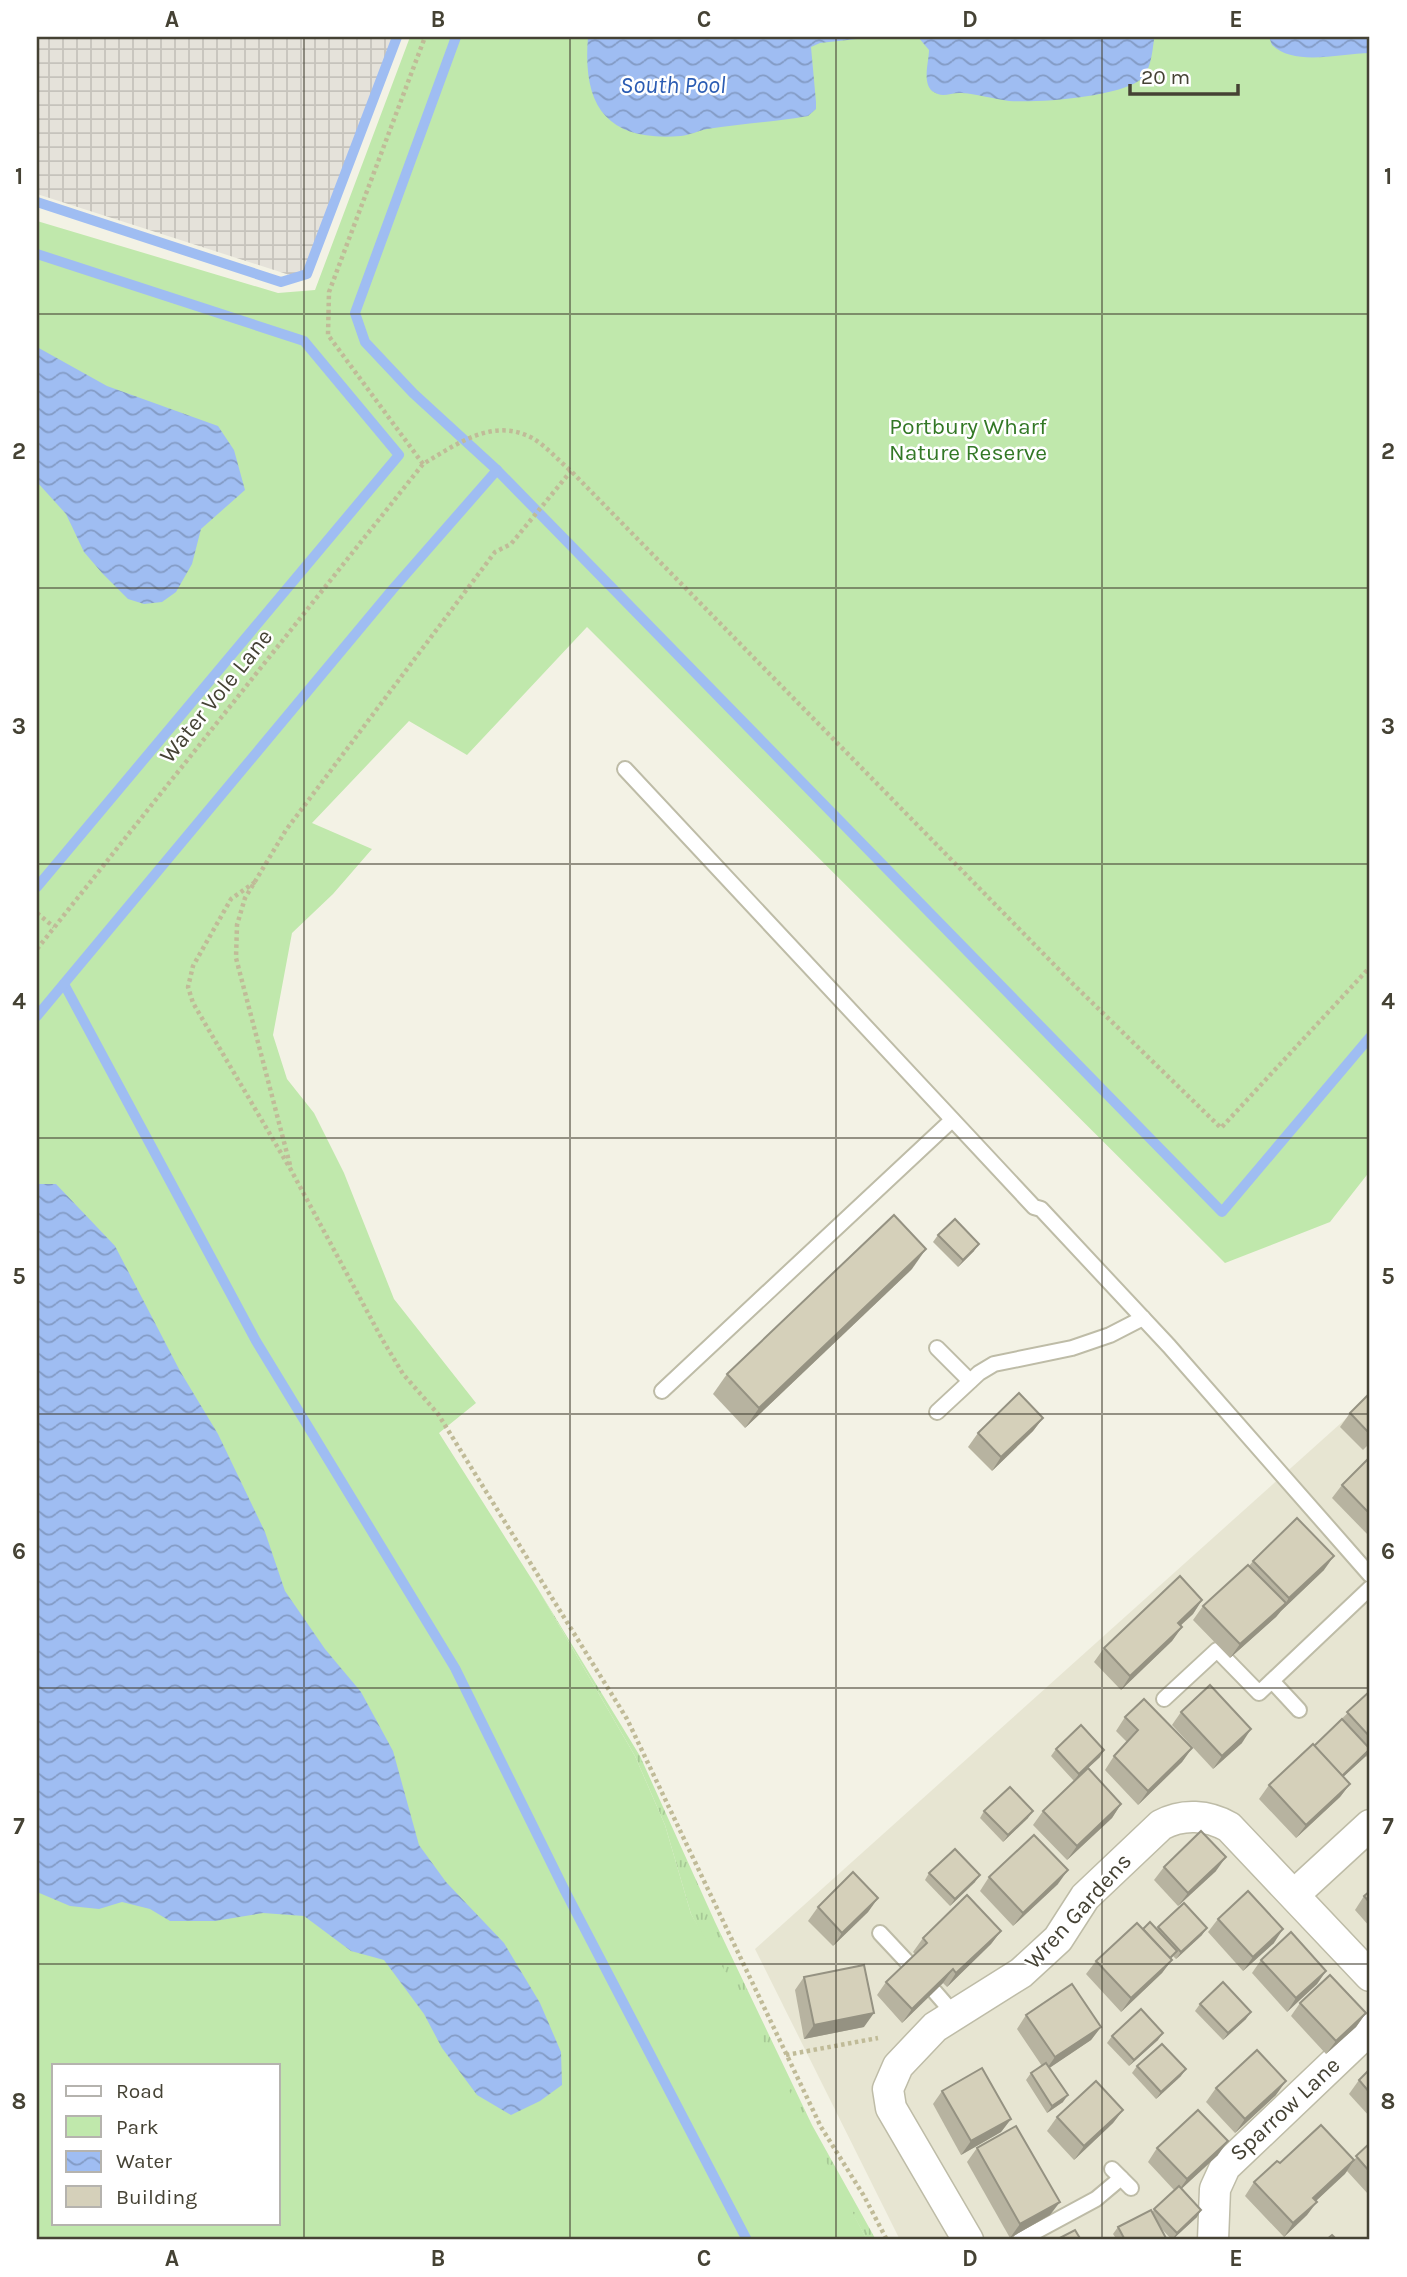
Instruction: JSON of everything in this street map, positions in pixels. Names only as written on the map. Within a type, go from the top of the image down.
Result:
[{"type":"street","name":"Wren Gardens","points":[[968,2240],[891,2108],[890,2081],[898,2066],[935,2027],[1021,1973],[1058,1939],[1085,1897],[1149,1835],[1173,1820],[1209,1817],[1229,1827],[1370,1976]]},
{"type":"street","points":[[1295,1894],[1370,1825]]},
{"type":"street","name":"Sparrow Lane","points":[[1213,2240],[1215,2189],[1225,2166],[1370,2029]]},
{"type":"lane","points":[[625,769],[952,1119],[1143,1318],[1370,1575]]},
{"type":"lane","points":[[662,1391],[952,1119]]},
{"type":"lane","points":[[937,1412],[970,1381],[994,1364],[1072,1348],[1110,1335],[1143,1318]]},
{"type":"lane","points":[[937,1348],[970,1381]]},
{"type":"lane","points":[[1164,1699],[1217,1650],[1259,1693],[1370,1588]]},
{"type":"lane","points":[[1272,1681],[1299,1710]]},
{"type":"lane","points":[[880,1933],[909,1964]]},
{"type":"lane","points":[[934,1992],[954,2014]]},
{"type":"lane","points":[[1020,2240],[1096,2199],[1121,2179]]},
{"type":"path","points":[[425,37],[329,292],[328,335],[423,464],[472,436],[501,428],[533,439],[572,471],[1074,985],[1221,1128],[1370,967]]},
{"type":"path","name":"Water Vole Lane","points":[[37,948],[423,464]]},
{"type":"path","points":[[291,1170],[236,958],[237,925],[245,898],[286,830],[495,552],[511,544],[572,471]]},
{"type":"path","points":[[255,882],[231,899],[193,966],[188,987],[193,1003],[291,1170],[403,1374],[438,1413],[627,1719],[821,2127],[864,2196],[887,2240]]},
{"type":"path","points":[[37,913],[54,927]]},
{"type":"path","points":[[786,2055],[881,2037]]},
{"type":"shaded area","points":[[37,37],[395,37],[302,279],[37,194]]},
{"type":"shaded area","points":[[1370,1397],[1370,2240],[900,2240],[755,1949]]},
{"type":"green space","name":"Portbury Wharf Nature Reserve","points":[[410,37],[1370,37],[1370,1171],[1330,1222],[1225,1263],[587,627],[467,755],[409,721],[312,823],[372,849],[333,894],[292,933],[273,1035],[287,1079],[314,1113],[344,1173],[394,1299],[476,1403],[439,1433],[538,1589],[635,1756],[665,1825],[691,1914],[741,1998],[867,2240],[37,2240],[37,221],[278,293],[315,290]]},
{"type":"green space","points":[[538,1589],[640,1756],[715,1922],[812,2125],[876,2240],[867,2240],[691,1914],[665,1825],[635,1756]]},
{"type":"water","name":"South Pool","points":[[588,37],[875,37],[820,43],[811,47],[816,109],[808,116],[707,129],[681,136],[656,136],[635,133],[618,126],[605,115],[596,101],[590,83]]},
{"type":"water","points":[[918,37],[1153,37],[1154,40],[1147,72],[1129,86],[1077,98],[1009,101],[974,94],[940,95],[932,91],[927,82],[929,50]]},
{"type":"water","points":[[1269,37],[1370,37],[1370,53],[1293,56],[1272,45]]},
{"type":"water","points":[[37,347],[107,386],[218,426],[234,450],[245,490],[201,529],[192,564],[176,592],[162,602],[144,604],[128,599],[84,552],[66,514],[37,482]]},
{"type":"water","points":[[37,1184],[56,1184],[115,1246],[180,1371],[218,1434],[265,1532],[285,1591],[325,1649],[361,1692],[393,1751],[419,1845],[446,1882],[504,1943],[540,2003],[561,2052],[562,2085],[540,2101],[511,2115],[477,2095],[442,2048],[424,2014],[384,1960],[351,1951],[304,1916],[263,1913],[215,1921],[170,1921],[150,1909],[122,1902],[99,1909],[70,1906],[37,1892]]},
{"type":"building","points":[[894,1215],[926,1249],[759,1408],[727,1374]]},
{"type":"building","points":[[955,1219],[979,1244],[963,1260],[938,1235]]},
{"type":"building","points":[[1019,1393],[1043,1418],[1001,1457],[978,1433]]},
{"type":"building","points":[[1370,1393],[1370,1434],[1350,1413]]},
{"type":"building","points":[[1370,1457],[1370,1514],[1342,1485]]},
{"type":"building","points":[[1297,1518],[1334,1556],[1289,1598],[1253,1561]]},
{"type":"building","points":[[1248,1565],[1286,1603],[1240,1644],[1203,1606]]},
{"type":"building","points":[[1180,1576],[1202,1600],[1178,1623],[1182,1627],[1130,1676],[1104,1648]]},
{"type":"building","points":[[1210,1685],[1251,1729],[1222,1756],[1181,1712]]},
{"type":"building","points":[[1370,1691],[1370,1737],[1347,1712]]},
{"type":"building","points":[[1144,1699],[1192,1748],[1148,1791],[1114,1756],[1138,1730],[1125,1717]]},
{"type":"building","points":[[1342,1719],[1370,1749],[1342,1776],[1314,1746]]},
{"type":"building","points":[[1081,1725],[1104,1750],[1079,1774],[1056,1749]]},
{"type":"building","points":[[1313,1744],[1350,1784],[1306,1825],[1269,1785]]},
{"type":"building","points":[[1088,1768],[1121,1804],[1077,1846],[1043,1811]]},
{"type":"building","points":[[1010,1787],[1033,1811],[1008,1835],[984,1811]]},
{"type":"building","points":[[1201,1831],[1226,1857],[1188,1893],[1164,1867]]},
{"type":"building","points":[[1034,1835],[1068,1870],[1023,1913],[989,1877]]},
{"type":"building","points":[[955,1849],[980,1875],[955,1899],[929,1873]]},
{"type":"building","points":[[853,1872],[878,1898],[842,1933],[818,1907]]},
{"type":"building","points":[[1248,1891],[1283,1929],[1253,1957],[1218,1919]]},
{"type":"building","points":[[1370,1891],[1370,1903],[1364,1896]]},
{"type":"building","points":[[967,1895],[1001,1931],[956,1973],[953,1969],[912,2009],[886,1982],[927,1943],[923,1938]]},
{"type":"building","points":[[1184,1903],[1207,1928],[1181,1952],[1158,1927]]},
{"type":"building","points":[[1150,1922],[1177,1951],[1170,1958],[1143,1929]]},
{"type":"building","points":[[1137,1923],[1172,1960],[1131,1998],[1096,1961]]},
{"type":"building","points":[[1291,1932],[1326,1971],[1296,1998],[1261,1960]]},
{"type":"building","points":[[864,1965],[874,2013],[814,2025],[804,1977]]},
{"type":"building","points":[[1330,1975],[1366,2013],[1336,2041],[1300,2003]]},
{"type":"building","points":[[1223,1982],[1251,2012],[1228,2033],[1200,2004]]},
{"type":"building","points":[[1072,1984],[1101,2027],[1055,2057],[1026,2015]]},
{"type":"building","points":[[1141,2009],[1163,2033],[1134,2060],[1112,2036]]},
{"type":"building","points":[[1162,2044],[1186,2069],[1161,2092],[1137,2066]]},
{"type":"building","points":[[1257,2050],[1286,2081],[1245,2119],[1216,2088]]},
{"type":"building","points":[[1046,2063],[1068,2095],[1052,2106],[1031,2073]]},
{"type":"building","points":[[982,2068],[1011,2119],[971,2141],[942,2091]]},
{"type":"building","points":[[1370,2069],[1370,2093],[1359,2080]]},
{"type":"building","points":[[1096,2081],[1123,2110],[1084,2146],[1057,2117]]},
{"type":"building","points":[[1198,2110],[1228,2141],[1187,2179],[1157,2148]]},
{"type":"building","points":[[1321,2125],[1354,2160],[1313,2198],[1317,2202],[1293,2223],[1254,2182],[1277,2161],[1280,2163]]},
{"type":"building","points":[[1016,2126],[1060,2202],[1020,2224],[977,2148]]},
{"type":"building","points":[[1370,2143],[1370,2172],[1356,2156]]},
{"type":"building","points":[[1179,2186],[1201,2210],[1177,2233],[1154,2209]]},
{"type":"building","points":[[1151,2210],[1167,2240],[1125,2240],[1118,2227]]},
{"type":"building","points":[[1075,2230],[1081,2240],[1056,2240]]},
{"type":"waterway","points":[[37,202],[281,282],[307,274],[397,37]]},
{"type":"waterway","points":[[456,37],[355,313],[365,342],[413,393],[497,470]]},
{"type":"waterway","points":[[37,254],[304,341],[399,455],[37,887]]},
{"type":"waterway","points":[[37,1016],[392,590],[497,470],[1222,1212],[1370,1037]]},
{"type":"waterway","points":[[64,984],[256,1341],[455,1668],[565,1891],[747,2240]]}]
